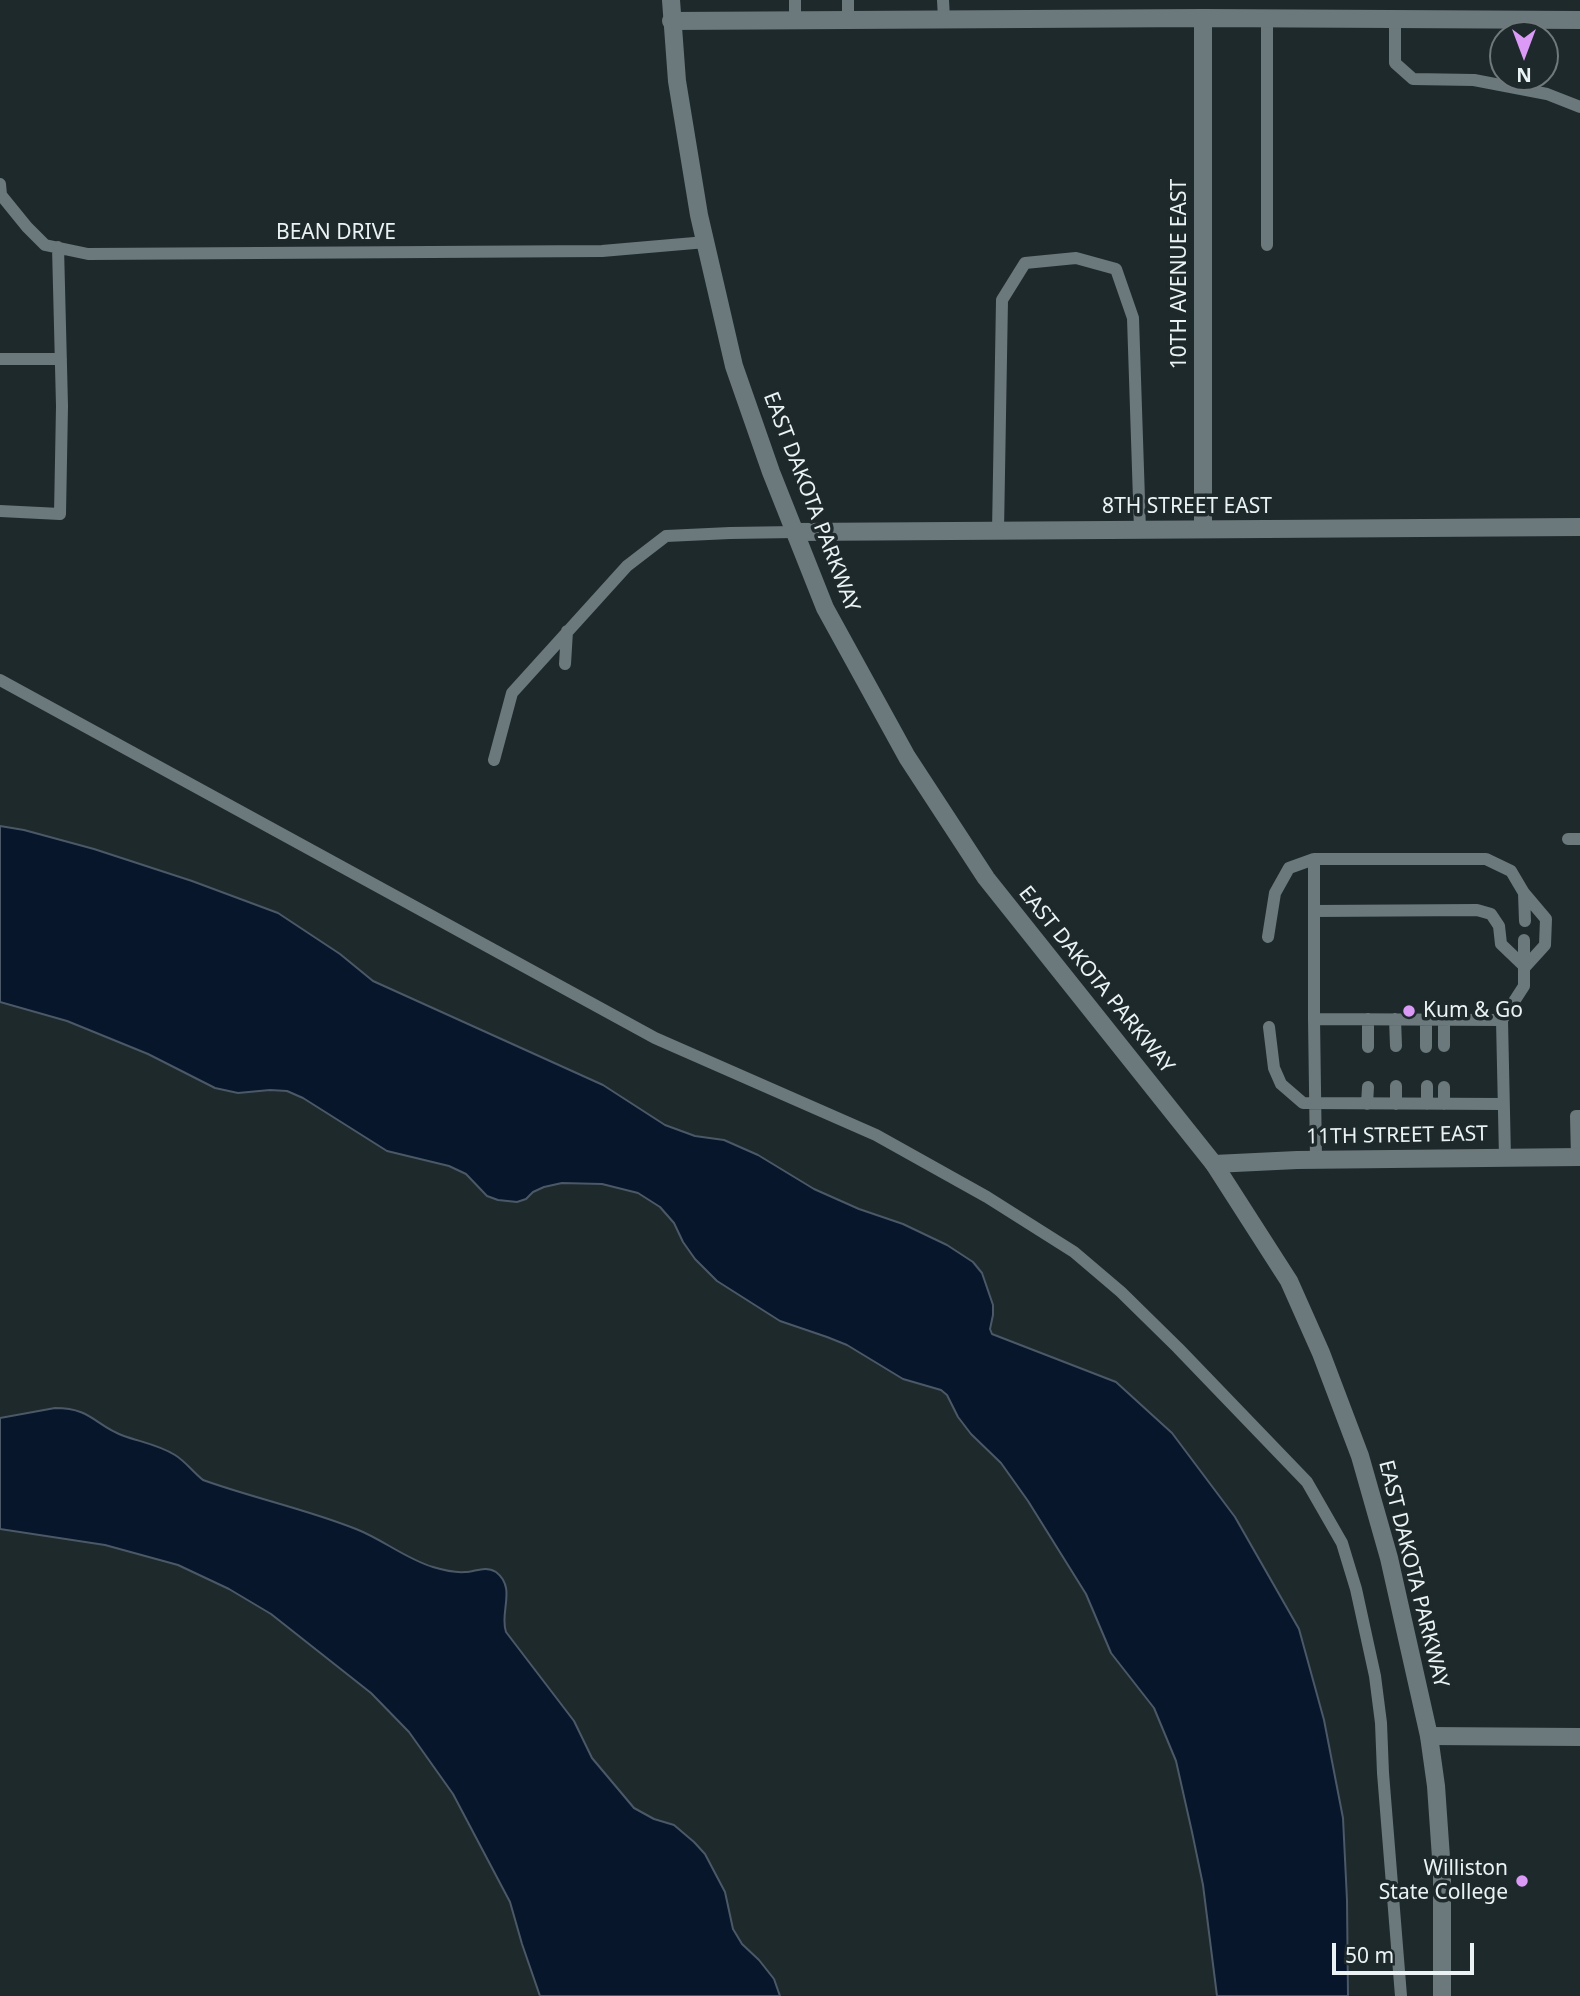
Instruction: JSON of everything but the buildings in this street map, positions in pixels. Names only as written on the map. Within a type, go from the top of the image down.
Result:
[{"type":"street","name":"EAST DAKOTA PARKWAY","points":[[671,0],[677,81],[699,215],[734,366],[771,472],[825,608],[907,757],[986,878],[1214,1164],[1289,1281],[1321,1353],[1360,1456],[1390,1558],[1429,1736],[1436,1786],[1442,1872],[1442,1996]]},
{"type":"street","name":"10TH AVENUE EAST","points":[[1203,18],[1203,529]]},
{"type":"street","points":[[671,20],[1580,20]]},
{"type":"street","name":"8TH STREET EAST","points":[[795,532],[1580,527]]},
{"type":"street","name":"11TH STREET EAST","points":[[1214,1164],[1316,1159],[1579,1157]]},
{"type":"street","points":[[1429,1736],[1580,1737]]},
{"type":"lane","points":[[795,0],[795,20]]},
{"type":"lane","points":[[848,0],[848,20]]},
{"type":"lane","points":[[943,0],[944,19]]},
{"type":"lane","points":[[1267,19],[1267,245]]},
{"type":"lane","points":[[1395,19],[1395,63],[1413,79],[1474,80],[1547,94],[1580,107]]},
{"type":"lane","name":"BEAN DRIVE","points":[[0,184],[1,195],[46,245],[88,254],[602,251],[706,242]]},
{"type":"lane","points":[[0,512],[60,514],[62,406],[58,247]]},
{"type":"lane","points":[[998,531],[1002,299],[1025,263],[1076,258],[1116,269],[1133,318],[1140,530]]},
{"type":"lane","points":[[0,359],[61,359]]},
{"type":"lane","points":[[494,760],[512,693],[627,566],[666,536],[795,532]]},
{"type":"lane","points":[[565,664],[567,631]]},
{"type":"lane","points":[[0,680],[655,1038],[876,1135],[987,1197],[1074,1252],[1121,1292],[1307,1482],[1342,1543],[1356,1589],[1375,1676],[1381,1723],[1401,1996]]},
{"type":"lane","points":[[1314,859],[1316,1159]]},
{"type":"lane","points":[[1268,937],[1275,893],[1289,868],[1314,859],[1486,859],[1511,871],[1524,893],[1546,919],[1545,945],[1525,967]]},
{"type":"lane","points":[[1524,893],[1525,921]]},
{"type":"lane","points":[[1314,911],[1477,910],[1491,914],[1499,926],[1501,944],[1525,967]]},
{"type":"lane","points":[[1505,1158],[1502,1020],[1524,986],[1524,940]]},
{"type":"lane","points":[[1314,1019],[1502,1020]]},
{"type":"lane","points":[[1368,1019],[1368,1047]]},
{"type":"lane","points":[[1395,1019],[1395,1046]]},
{"type":"lane","points":[[1426,1019],[1426,1047]]},
{"type":"lane","points":[[1444,1019],[1444,1046]]},
{"type":"lane","points":[[1269,1027],[1273,1068],[1281,1084],[1303,1102],[1503,1104]]},
{"type":"lane","points":[[1396,1086],[1396,1104]]},
{"type":"lane","points":[[1427,1086],[1427,1104]]},
{"type":"lane","points":[[1367,1104],[1368,1087]]},
{"type":"lane","points":[[1444,1087],[1444,1104]]},
{"type":"lane","points":[[1579,1157],[1576,1116],[1580,1116]]},
{"type":"water","points":[[0,826],[94,849],[278,913],[340,954],[373,981],[603,1085],[665,1125],[695,1136],[724,1140],[758,1155],[814,1189],[859,1209],[903,1224],[947,1245],[973,1262],[982,1273],[993,1305],[990,1329],[992,1334],[1116,1382],[1172,1433],[1235,1517],[1299,1629],[1324,1720],[1343,1818],[1348,1996],[1217,1996],[1203,1885],[1192,1832],[1176,1761],[1154,1708],[1111,1653],[1086,1594],[1028,1501],[1001,1463],[971,1434],[958,1417],[947,1395],[941,1390],[903,1379],[847,1345],[780,1321],[717,1281],[695,1259],[674,1223],[660,1207],[638,1193],[602,1184],[562,1183],[544,1187],[517,1202],[498,1200],[487,1196],[466,1174],[449,1166],[387,1151],[303,1098],[287,1091],[238,1093],[215,1088],[148,1054],[67,1021],[0,1002]]},
{"type":"water","points":[[55,1408],[85,1414],[114,1432],[169,1452],[203,1480],[356,1529],[423,1563],[453,1572],[484,1569],[496,1572],[502,1578],[507,1593],[504,1625],[506,1632],[574,1721],[592,1758],[634,1808],[654,1819],[674,1825],[705,1854],[725,1892],[733,1929],[742,1944],[774,1979],[780,1996],[540,1996],[510,1902],[453,1794],[409,1732],[371,1693],[271,1614],[229,1589],[178,1565],[105,1545],[0,1529],[0,1418]]},
{"type":"place","name":"Kum & Go","points":[[1409,1011]]},
{"type":"place","name":"Williston State College","points":[[1522,1881]]}]
